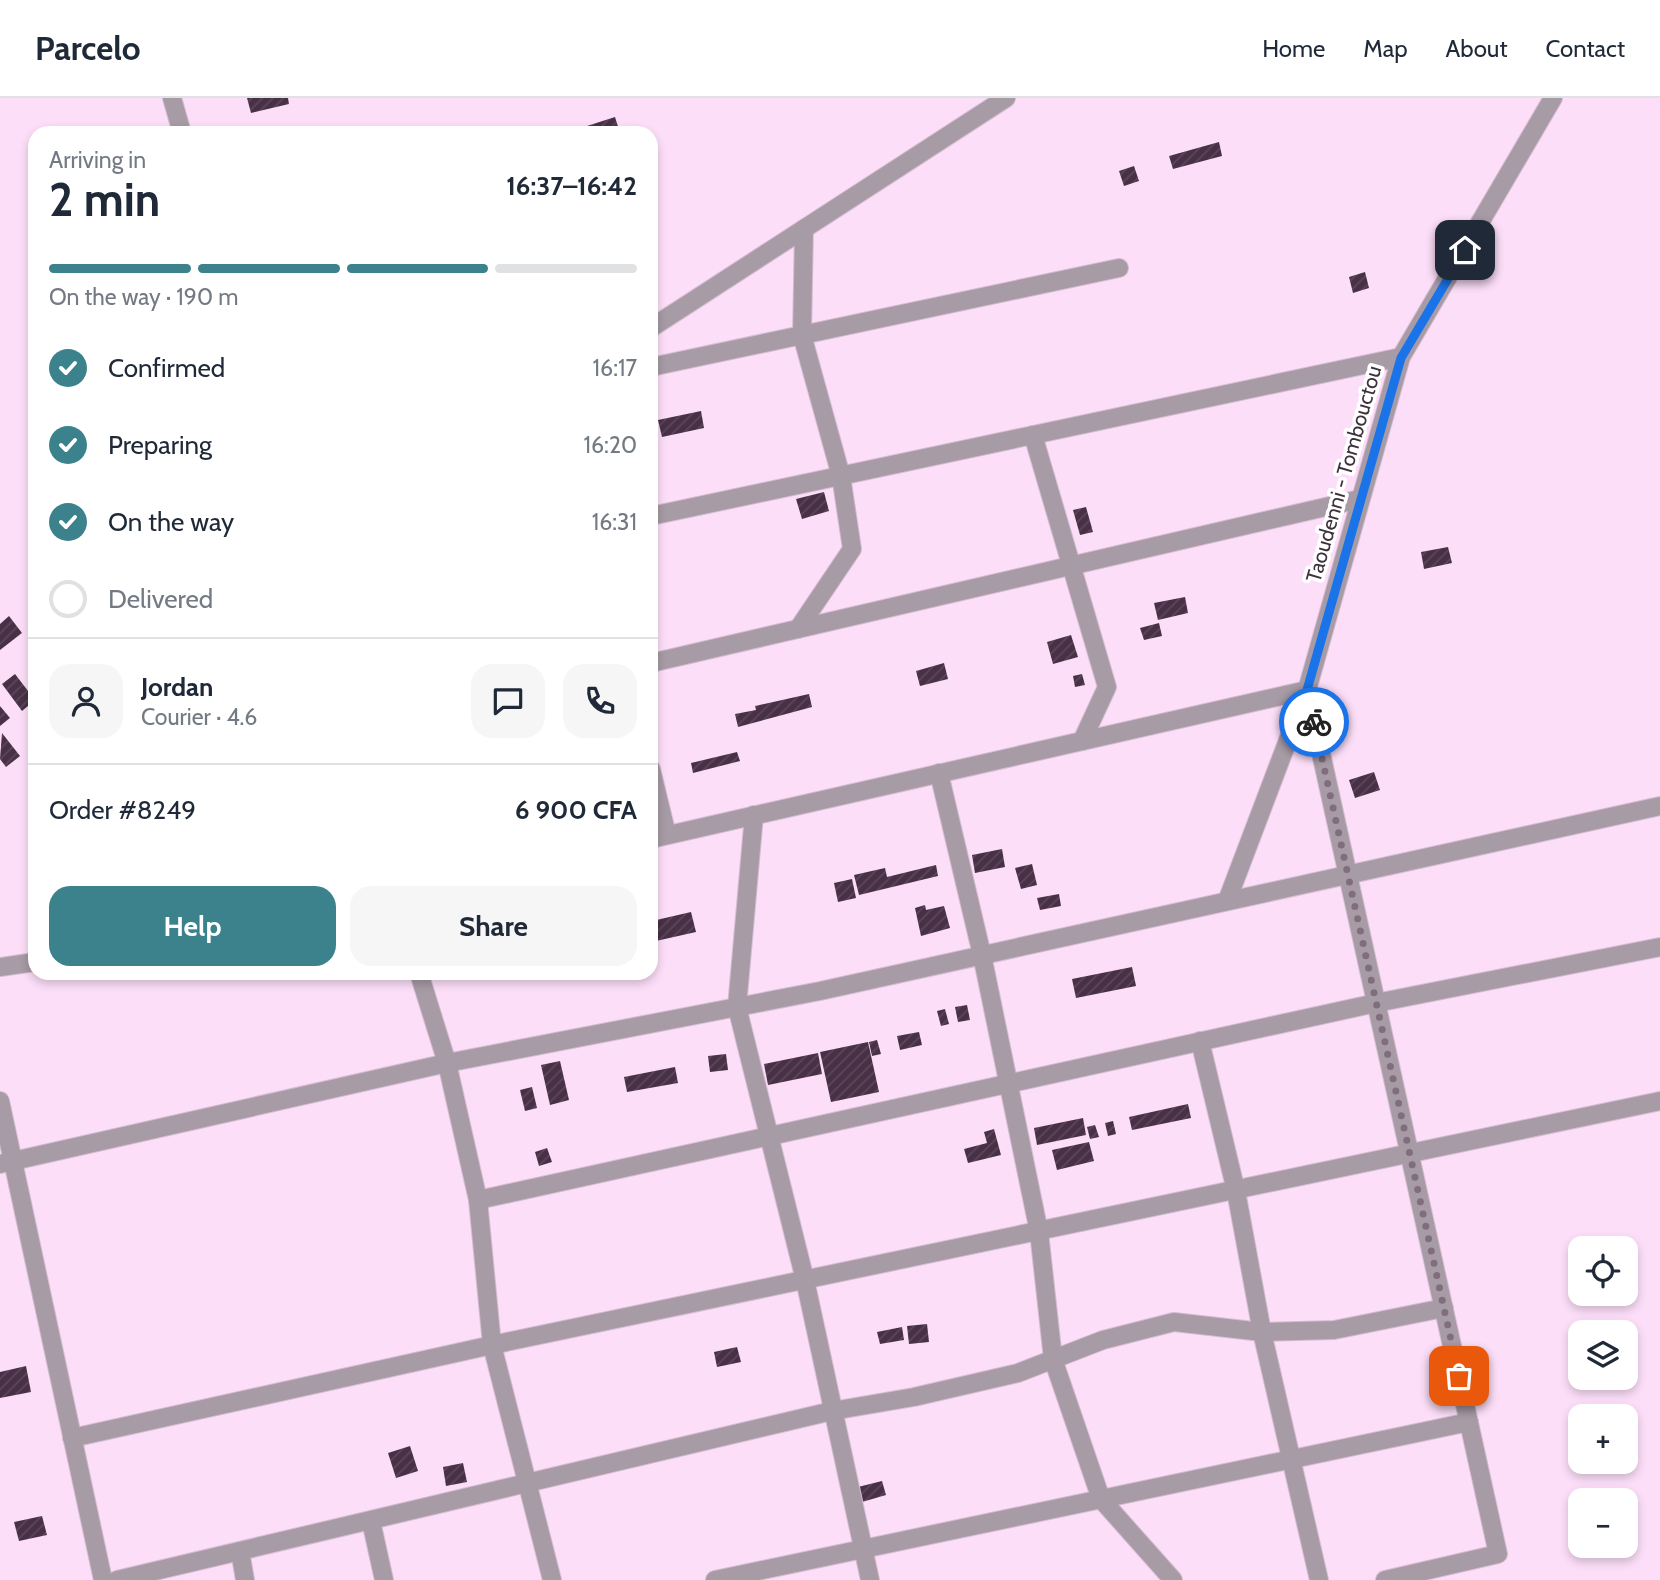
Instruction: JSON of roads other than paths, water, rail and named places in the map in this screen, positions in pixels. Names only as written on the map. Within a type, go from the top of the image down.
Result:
[{"type":"street","points":[[172,98],[180,126]]},
{"type":"street","points":[[658,323],[1006,98]]},
{"type":"street","name":"Taoudenni - Tombouctou","points":[[1227,901],[1307,690],[1401,358],[1553,98]]},
{"type":"street","points":[[798,629],[852,549],[841,476],[802,335],[804,229]]},
{"type":"street","points":[[658,366],[1119,268]]},
{"type":"street","points":[[658,515],[1401,358]]},
{"type":"street","points":[[1033,435],[1107,688],[1082,741]]},
{"type":"street","points":[[658,661],[1360,499]]},
{"type":"street","points":[[659,837],[1307,690],[1498,1554],[1385,1580]]},
{"type":"street","points":[[939,773],[982,955],[1039,1232],[1053,1359],[1101,1499],[1173,1580]]},
{"type":"street","points":[[6,1163],[447,1063],[737,1007],[1660,806]]},
{"type":"street","points":[[754,815],[737,1007],[805,1280],[870,1580]]},
{"type":"street","points":[[478,1200],[1376,1003],[1660,947]]},
{"type":"street","points":[[0,967],[28,963]]},
{"type":"street","points":[[421,980],[447,1063],[478,1200],[492,1345],[552,1580]]},
{"type":"street","points":[[1200,1041],[1236,1191],[1262,1332],[1318,1580]]},
{"type":"street","points":[[0,1101],[6,1163],[103,1580]]},
{"type":"street","points":[[72,1438],[492,1345],[1660,1101]]},
{"type":"street","points":[[117,1580],[832,1411],[927,1394],[1018,1373],[1103,1340],[1174,1322],[1262,1332],[1334,1330],[1444,1308]]},
{"type":"street","points":[[715,1580],[1469,1422]]},
{"type":"street","points":[[371,1521],[384,1580]]},
{"type":"street","points":[[240,1551],[246,1580]]}]
